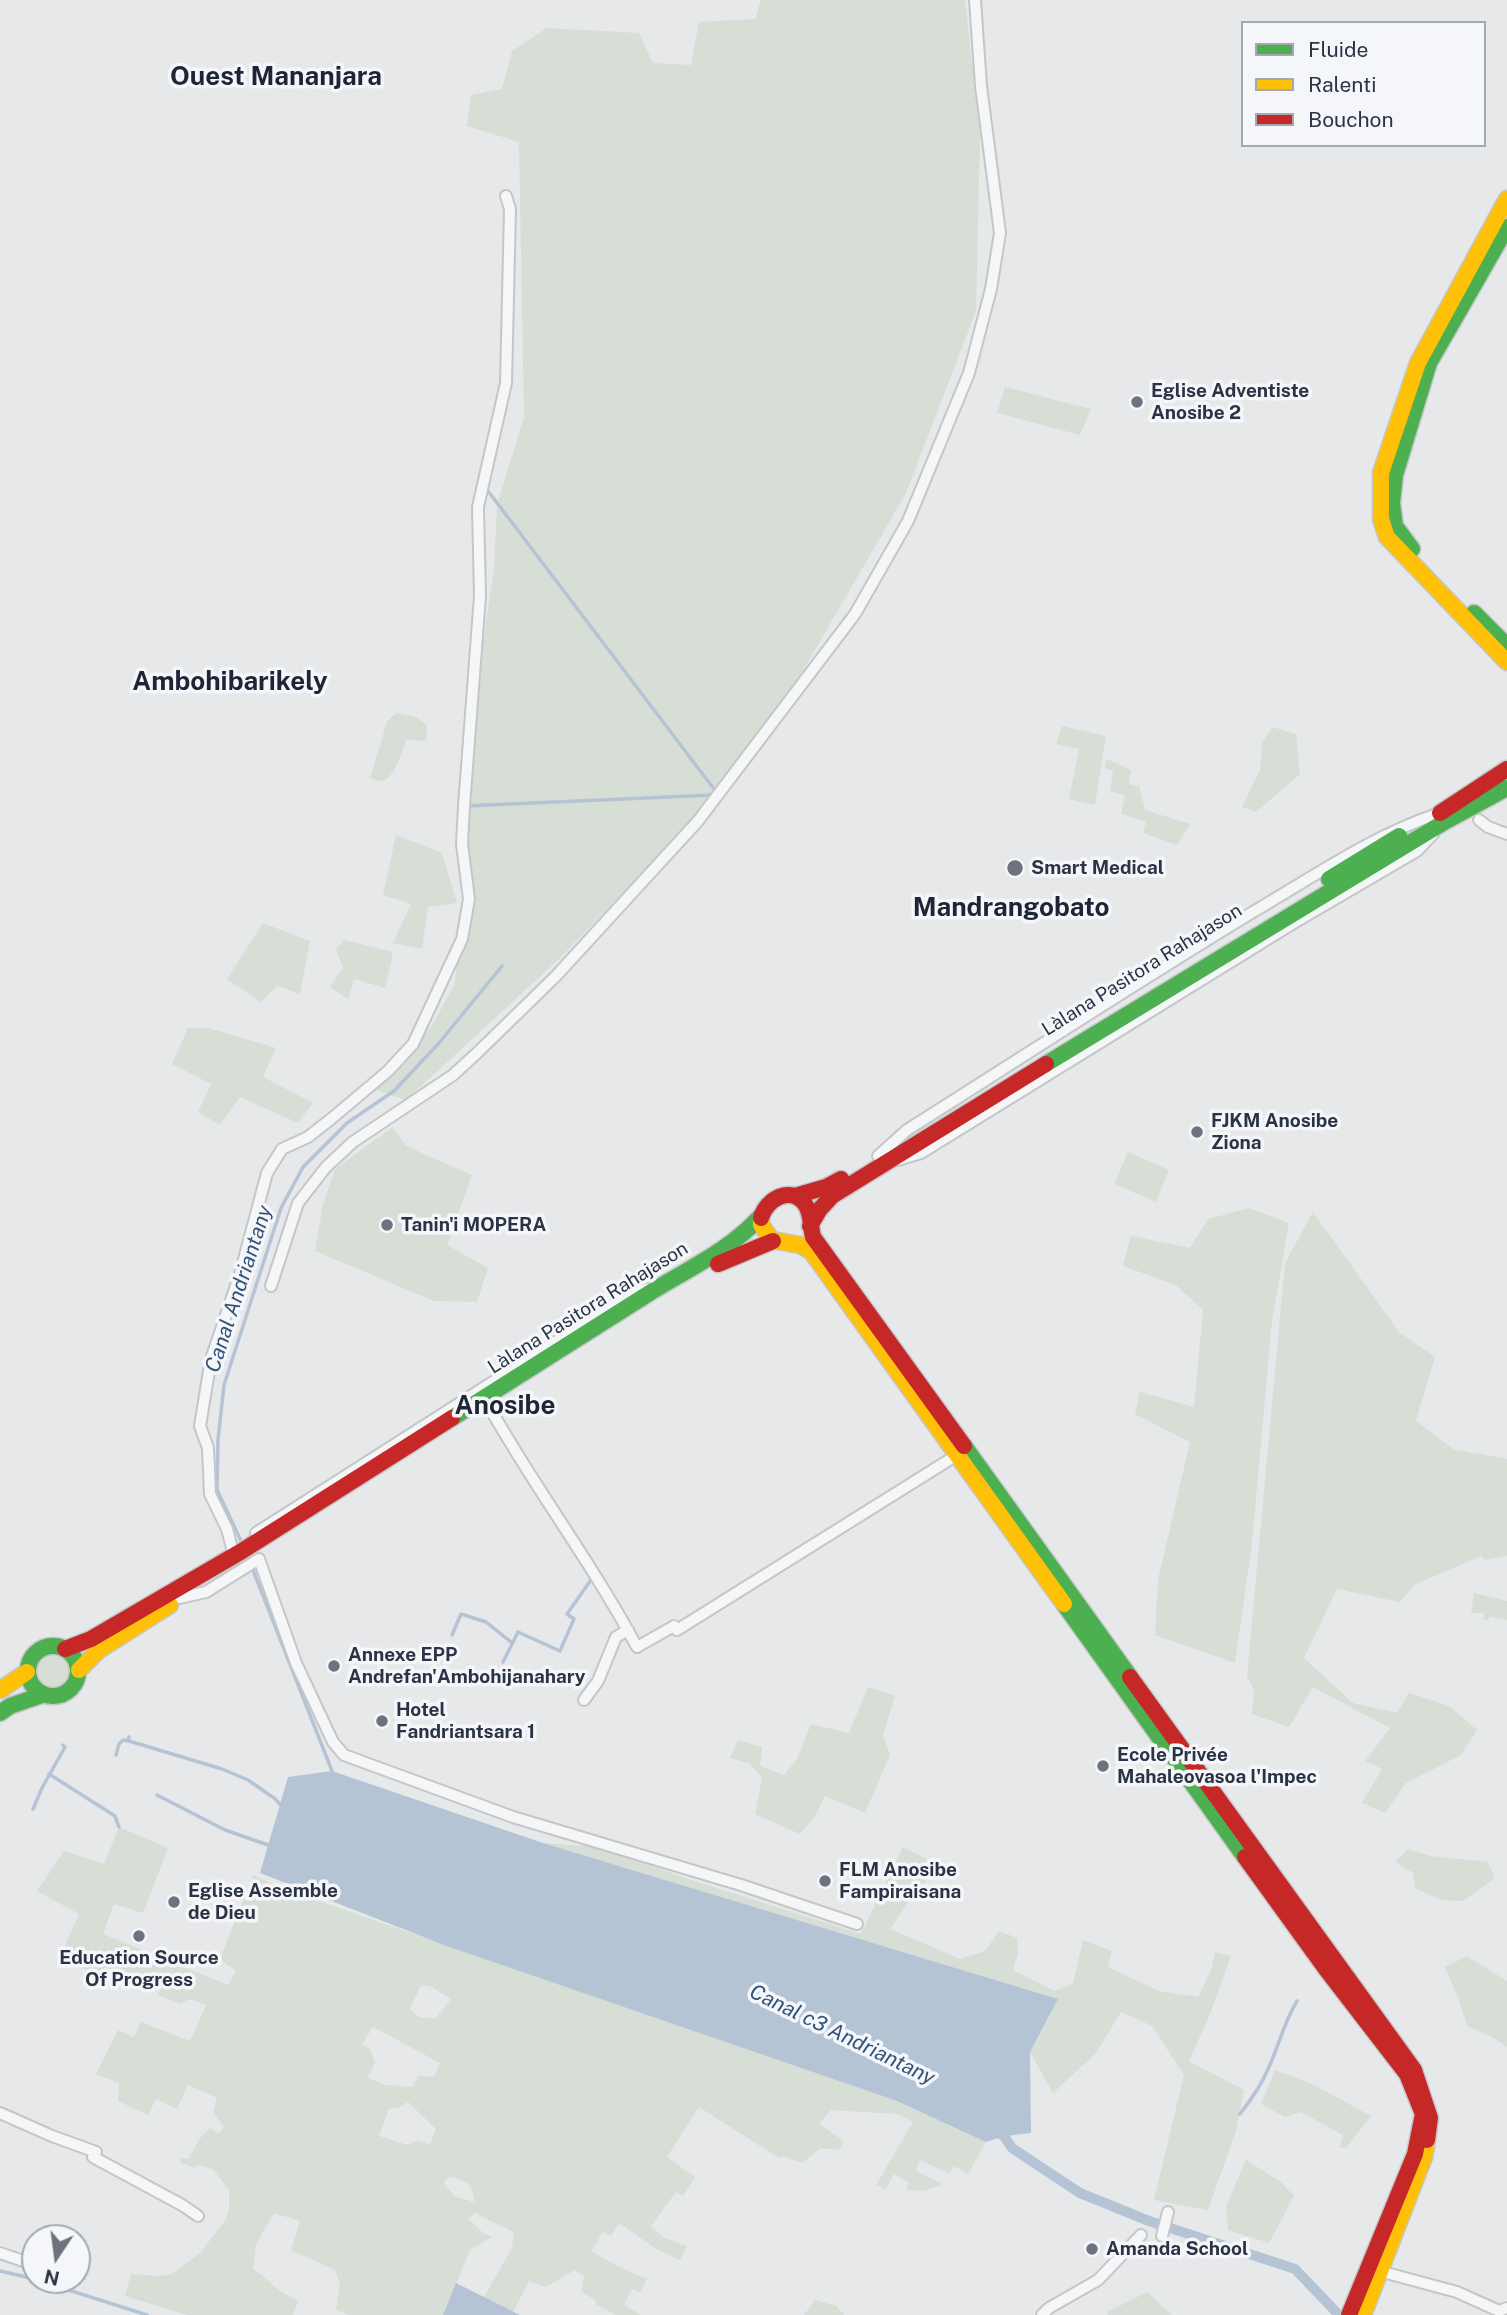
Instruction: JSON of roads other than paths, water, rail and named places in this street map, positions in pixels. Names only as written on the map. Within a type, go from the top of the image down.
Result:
[{"type":"street","points":[[271,1286],[298,1203],[326,1167],[353,1142],[453,1075],[477,1053],[556,976],[698,821],[855,614],[908,521],[969,373],[991,289],[1000,233],[981,86],[975,0]]},
{"type":"street","points":[[506,197],[510,209],[506,383],[478,507],[480,596],[462,844],[469,899],[462,939],[413,1044],[388,1072],[331,1119],[307,1137],[282,1149],[267,1174],[240,1274],[211,1359],[200,1426],[208,1448],[209,1494],[227,1529],[248,1550],[296,1663],[333,1742],[344,1755],[513,1817],[741,1885],[858,1924]]},
{"type":"street","points":[[1507,199],[1418,363],[1382,468],[1381,519],[1387,537],[1507,662]]},
{"type":"street","points":[[1507,227],[1429,363],[1395,475],[1392,503],[1395,526],[1404,541],[1507,646]]},
{"type":"street","name":"Làlana Pasitora Rahajason","points":[[810,1226],[832,1196],[882,1160],[1441,818],[1507,769]]},
{"type":"street","name":"Làlana Pasitora Rahajason","points":[[1441,818],[1507,788]]},
{"type":"street","points":[[1479,820],[1488,827],[1507,834]]},
{"type":"street","name":"Làlana Pasitora Rahajason","points":[[795,1196],[826,1187],[882,1160]]},
{"type":"street","points":[[810,1226],[804,1236],[788,1245],[774,1241],[763,1231],[761,1216],[763,1209],[773,1198],[780,1195],[795,1196],[806,1205],[810,1212],[813,1237],[1414,2070],[1430,2118],[1424,2157],[1379,2271],[1355,2312]]},
{"type":"street","name":"Làlana Pasitora Rahajason","points":[[248,1550],[661,1286],[724,1249],[745,1235],[761,1216]]},
{"type":"street","name":"Làlana Pasitora Rahajason","points":[[248,1550],[731,1257],[774,1241]]},
{"type":"street","points":[[795,1243],[806,1246],[811,1251],[1326,1969],[1408,2074],[1423,2114],[1415,2154],[1355,2312]]},
{"type":"street","points":[[492,1410],[637,1647],[674,1626],[677,1630],[957,1455]]},
{"type":"street","points":[[79,1670],[99,1650],[176,1595],[248,1550]]},
{"type":"street","points":[[42,1695],[32,1685],[27,1672],[29,1661],[39,1650],[48,1646],[65,1649],[91,1639],[176,1595]]},
{"type":"street","points":[[584,1700],[602,1673],[616,1637],[628,1630]]},
{"type":"street","points":[[0,1713],[10,1706],[42,1695],[51,1697],[66,1693],[77,1679],[79,1670],[75,1658],[65,1649]]},
{"type":"street","points":[[0,1690],[27,1672]]},
{"type":"street","points":[[0,2113],[96,2152],[93,2157],[198,2216]]},
{"type":"street","points":[[1163,2236],[1168,2212]]},
{"type":"street","points":[[1042,2315],[1049,2308],[1098,2280],[1142,2235]]},
{"type":"street","points":[[0,2253],[21,2260]]},
{"type":"street","points":[[1379,2271],[1457,2292],[1499,2311],[1507,2308]]},
{"type":"water","points":[[332,1771],[543,1843],[1058,1999],[1030,2052],[1031,2133],[1004,2136],[986,2142],[897,2101],[444,1945],[260,1873],[288,1777]]},
{"type":"water","points":[[456,2283],[520,2315],[443,2315]]},
{"type":"waterway","points":[[485,487],[717,793]]},
{"type":"waterway","points":[[465,806],[713,795]]},
{"type":"waterway","name":"Canal Andriantany","points":[[243,1545],[217,1490],[218,1440],[224,1385],[281,1208],[303,1167],[347,1123],[394,1091],[439,1043],[502,966]]},
{"type":"waterway","name":"Canal Andriantany","points":[[251,1565],[332,1771]]},
{"type":"waterway","points":[[503,1662],[518,1632],[560,1651],[574,1619],[567,1614],[593,1577]]},
{"type":"waterway","points":[[452,1635],[461,1614],[486,1622],[511,1642]]},
{"type":"waterway","points":[[116,1755],[119,1744],[123,1740],[128,1741],[129,1737]]},
{"type":"waterway","points":[[129,1741],[222,1769],[248,1780],[271,1796]]},
{"type":"waterway","points":[[33,1809],[65,1747],[63,1745]]},
{"type":"waterway","points":[[49,1774],[115,1816],[119,1827]]},
{"type":"waterway","points":[[157,1795],[225,1830],[268,1845]]},
{"type":"waterway","points":[[273,1797],[280,1804]]},
{"type":"waterway","points":[[1240,2114],[1263,2080],[1297,2001]]},
{"type":"waterway","name":"Canal c3 Andriantany","points":[[994,2131],[1004,2136],[1012,2148],[1080,2193],[1149,2221],[1295,2269],[1339,2315]]},
{"type":"waterway","points":[[0,2271],[21,2276]]},
{"type":"waterway","points":[[81,2294],[147,2315]]},
{"type":"place","name":"Eglise Adventiste Anosibe 2","points":[[1137,402]]},
{"type":"place","name":"Smart Medical","points":[[1015,868]]},
{"type":"place","name":"FJKM Anosibe Ziona","points":[[1197,1132]]},
{"type":"place","name":"Tanin'i MOPERA","points":[[387,1225]]},
{"type":"place","name":"Annexe EPP Andrefan'Ambohijanahary","points":[[334,1666]]},
{"type":"place","name":"Hotel Fandriantsara 1","points":[[382,1721]]},
{"type":"place","name":"Ecole Privée Mahaleovasoa l'Impec","points":[[1103,1766]]},
{"type":"place","name":"FLM Anosibe Fampiraisana","points":[[825,1881]]},
{"type":"place","name":"Eglise Assemble de Dieu","points":[[174,1902]]},
{"type":"place","name":"Education Source Of Progress","points":[[139,1936]]},
{"type":"place","name":"Amanda School","points":[[1092,2249]]},
{"type":"district","name":"Ouest Mananjara","points":[[276,77]]},
{"type":"district","name":"Ambohibarikely","points":[[230,682]]},
{"type":"district","name":"Mandrangobato","points":[[1011,908]]},
{"type":"district","name":"Anosibe","points":[[505,1406]]}]
